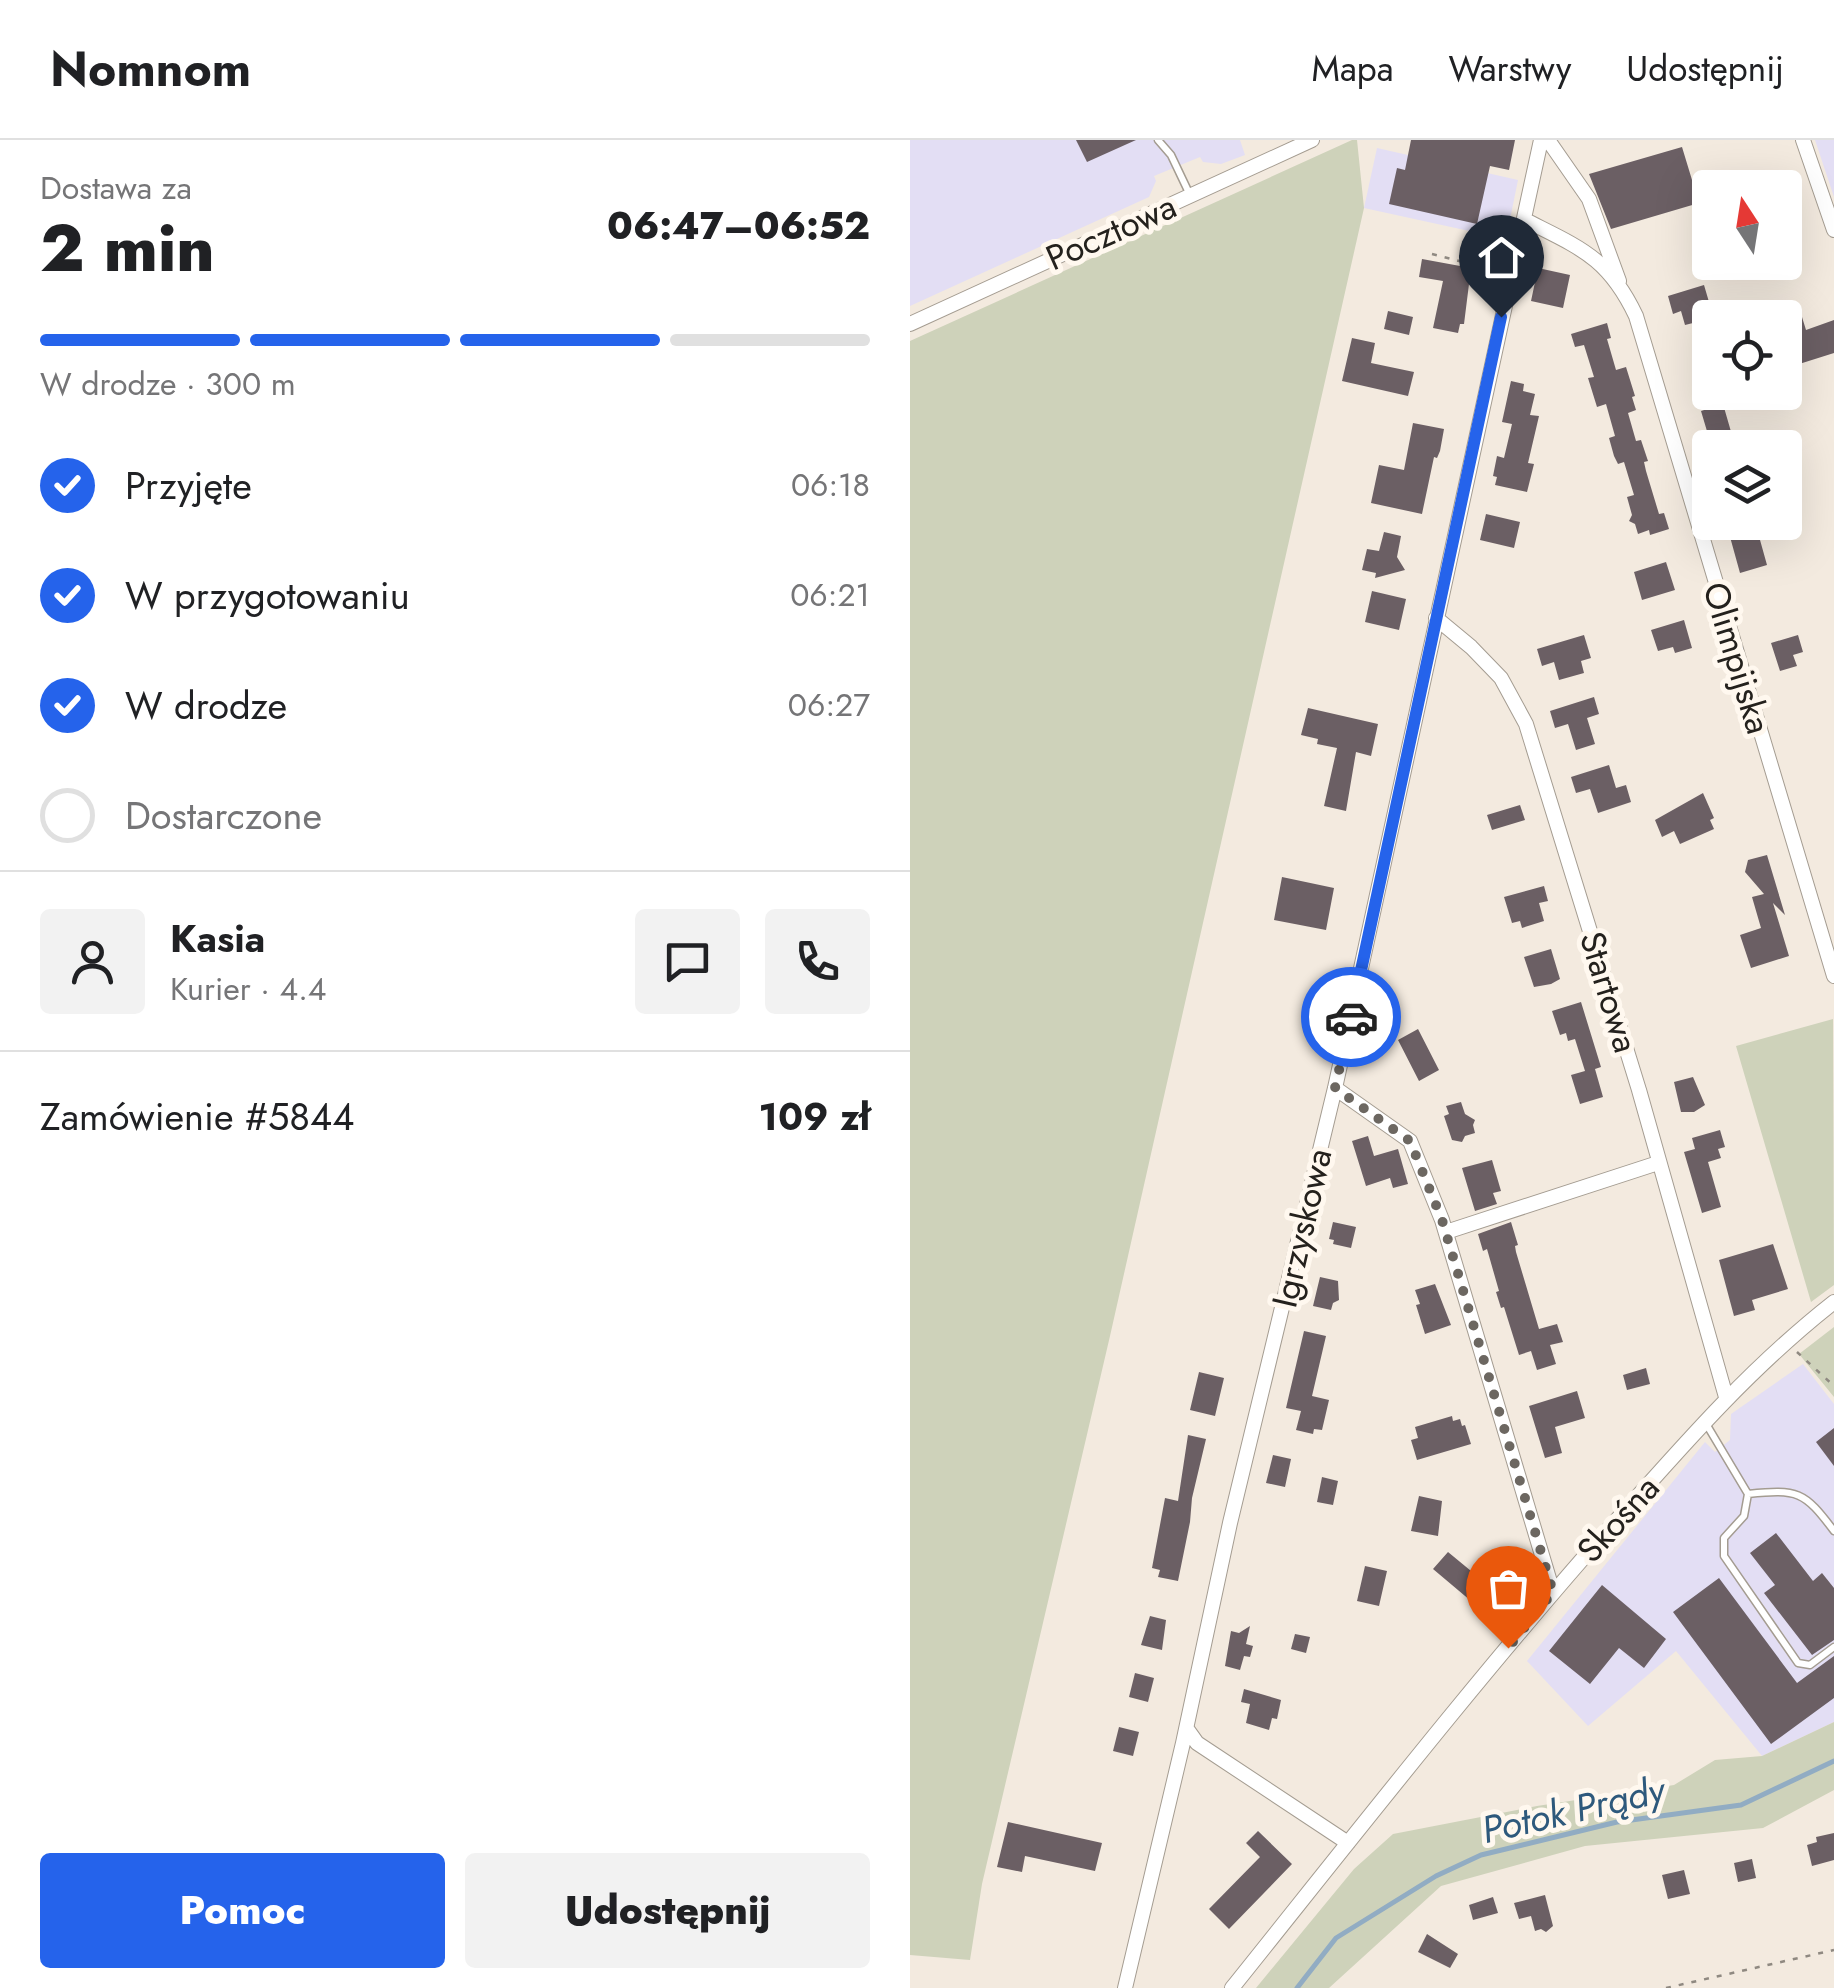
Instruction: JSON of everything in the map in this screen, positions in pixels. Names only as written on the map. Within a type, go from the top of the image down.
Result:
[{"type":"street","name":"Pocztowa","points":[[910,324],[1312,140]]},
{"type":"street","name":"Igrzyskowa","points":[[1125,1988],[1230,1523],[1335,1088],[1544,140]]},
{"type":"street","name":"Olimpijska","points":[[1544,140],[1590,200],[1636,316],[1834,976]]},
{"type":"street","points":[[1803,140],[1834,230]]},
{"type":"street","name":"Olimpijska","points":[[1525,220],[1580,246],[1620,283]]},
{"type":"street","name":"Startowa","points":[[1436,618],[1501,678],[1526,724],[1726,1397]]},
{"type":"street","points":[[1335,1088],[1410,1141],[1446,1232],[1553,1592]]},
{"type":"street","points":[[1446,1232],[1658,1163]]},
{"type":"street","name":"Skośna","points":[[1232,1988],[1553,1592],[1726,1397],[1784,1341],[1834,1302]]},
{"type":"street","points":[[1186,1729],[1197,1743],[1348,1843]]},
{"type":"lane","points":[[1158,140],[1171,155],[1190,196]]},
{"type":"lane","points":[[1170,140],[1171,155]]},
{"type":"lane","points":[[1705,1421],[1748,1494],[1744,1516],[1724,1538],[1724,1556],[1798,1663],[1810,1665],[1834,1647]]},
{"type":"lane","points":[[1748,1494],[1780,1490],[1810,1499],[1834,1531]]},
{"type":"path","points":[[1432,254],[1467,262],[1516,256]]},
{"type":"path","points":[[1784,1341],[1834,1386]]},
{"type":"path","points":[[1666,1988],[1834,1950]]},
{"type":"shaded area","points":[[910,140],[1240,140],[1245,155],[1221,164],[1203,162],[1200,157],[1154,176],[1156,181],[1149,197],[910,306]]},
{"type":"shaded area","points":[[1815,140],[1834,140],[1834,197]]},
{"type":"shaded area","points":[[1377,148],[1518,180],[1506,239],[1364,208]]},
{"type":"shaded area","points":[[1803,1364],[1834,1404],[1834,1722],[1762,1756],[1676,1651],[1588,1726],[1527,1661],[1705,1442],[1715,1452],[1730,1440],[1731,1414]]},
{"type":"green space","points":[[1357,140],[1364,208],[1110,1336],[982,1884],[970,1960],[910,1955],[910,341]]},
{"type":"green space","points":[[1833,1019],[1834,1285],[1811,1302],[1736,1046]]},
{"type":"green space","points":[[1834,1327],[1834,1397],[1799,1354]]},
{"type":"green space","points":[[1834,1722],[1834,1790],[1763,1828],[1585,1846],[1441,1886],[1329,1988],[1256,1988],[1354,1869],[1393,1834],[1674,1785],[1715,1760],[1762,1756]]},
{"type":"building","points":[[1076,140],[1136,140],[1087,162]]},
{"type":"building","points":[[1411,140],[1515,140],[1509,170],[1490,166],[1477,224],[1389,204],[1397,168],[1405,170]]},
{"type":"building","points":[[1682,147],[1692,180],[1692,205],[1611,229],[1589,174]]},
{"type":"building","points":[[1422,259],[1471,268],[1464,324],[1460,324],[1458,333],[1433,328],[1443,281],[1419,277]]},
{"type":"building","points":[[1538,268],[1570,275],[1563,308],[1531,301]]},
{"type":"building","points":[[1704,285],[1708,300],[1692,300],[1692,323],[1685,325],[1681,311],[1673,314],[1668,296]]},
{"type":"building","points":[[1388,311],[1413,317],[1409,335],[1384,329]]},
{"type":"building","points":[[1802,317],[1806,330],[1834,320],[1834,353],[1802,363]]},
{"type":"building","points":[[1607,323],[1611,338],[1607,339],[1616,370],[1626,367],[1635,396],[1632,397],[1636,410],[1628,413],[1636,441],[1641,440],[1659,514],[1664,513],[1669,529],[1650,535],[1649,530],[1638,534],[1635,524],[1629,521],[1632,515],[1627,497],[1634,495],[1624,462],[1618,464],[1614,456],[1609,438],[1615,436],[1606,404],[1597,407],[1588,378],[1594,377],[1584,345],[1575,347],[1571,334]]},
{"type":"building","points":[[1352,338],[1375,343],[1371,363],[1414,372],[1408,396],[1342,381]]},
{"type":"building","points":[[1511,381],[1524,384],[1523,391],[1535,394],[1530,415],[1539,416],[1528,463],[1534,464],[1527,492],[1495,485],[1497,477],[1493,476],[1497,456],[1504,458],[1512,424],[1502,422]]},
{"type":"building","points":[[1725,410],[1731,430],[1707,430],[1701,411]]},
{"type":"building","points":[[1413,423],[1444,429],[1422,514],[1371,503],[1379,465],[1404,470]]},
{"type":"building","points":[[1486,514],[1520,522],[1514,548],[1480,540]]},
{"type":"building","points":[[1384,532],[1401,536],[1397,557],[1405,570],[1375,578],[1376,573],[1362,570],[1367,549],[1379,551]]},
{"type":"building","points":[[1731,540],[1760,540],[1767,565],[1740,573]]},
{"type":"building","points":[[1666,562],[1675,590],[1642,600],[1634,572]]},
{"type":"building","points":[[1372,591],[1406,599],[1399,630],[1365,622]]},
{"type":"building","points":[[1684,620],[1692,648],[1675,653],[1673,647],[1658,651],[1651,630]]},
{"type":"building","points":[[1584,635],[1591,658],[1581,661],[1584,673],[1559,680],[1554,662],[1542,666],[1537,649]]},
{"type":"building","points":[[1798,635],[1803,652],[1793,655],[1797,666],[1780,671],[1771,643]]},
{"type":"building","points":[[1594,697],[1599,714],[1587,718],[1595,744],[1576,750],[1568,724],[1555,728],[1550,711]]},
{"type":"building","points":[[1308,708],[1378,724],[1371,756],[1356,752],[1346,811],[1324,806],[1337,748],[1317,744],[1318,739],[1301,735]]},
{"type":"building","points":[[1609,765],[1616,788],[1626,785],[1631,802],[1598,813],[1590,789],[1576,793],[1571,777]]},
{"type":"building","points":[[1703,793],[1714,818],[1710,820],[1714,829],[1680,844],[1674,831],[1662,837],[1655,820]]},
{"type":"building","points":[[1520,805],[1525,820],[1492,830],[1487,815]]},
{"type":"building","points":[[1767,855],[1785,915],[1773,903],[1789,956],[1751,968],[1740,935],[1761,928],[1752,897],[1764,894],[1745,872],[1748,860]]},
{"type":"building","points":[[1282,877],[1334,888],[1326,930],[1274,920]]},
{"type":"building","points":[[1544,886],[1548,901],[1539,903],[1544,921],[1522,928],[1520,921],[1512,923],[1504,897]]},
{"type":"building","points":[[1551,949],[1560,979],[1534,987],[1524,957]]},
{"type":"building","points":[[1581,1002],[1601,1067],[1595,1069],[1603,1097],[1580,1104],[1571,1075],[1585,1071],[1575,1039],[1568,1041],[1566,1033],[1560,1035],[1552,1011]]},
{"type":"building","points":[[1418,1029],[1439,1070],[1419,1081],[1398,1040]]},
{"type":"building","points":[[1693,1077],[1705,1105],[1694,1112],[1681,1112],[1674,1082]]},
{"type":"building","points":[[1461,1102],[1465,1114],[1475,1120],[1475,1133],[1465,1136],[1462,1142],[1452,1140],[1444,1116],[1449,1114],[1446,1106]]},
{"type":"building","points":[[1720,1130],[1725,1147],[1718,1149],[1721,1158],[1708,1162],[1721,1207],[1702,1213],[1684,1152],[1695,1149],[1692,1138]]},
{"type":"building","points":[[1368,1136],[1374,1156],[1398,1149],[1408,1184],[1393,1188],[1390,1178],[1366,1186],[1352,1141]]},
{"type":"building","points":[[1492,1160],[1501,1191],[1493,1193],[1497,1204],[1475,1211],[1462,1168]]},
{"type":"building","points":[[1333,1222],[1356,1227],[1351,1248],[1333,1244],[1334,1240],[1329,1239]]},
{"type":"building","points":[[1511,1222],[1539,1329],[1557,1324],[1563,1342],[1550,1345],[1556,1364],[1537,1370],[1531,1351],[1519,1355],[1496,1292],[1499,1291],[1487,1249],[1483,1251],[1478,1234]]},
{"type":"building","points":[[1773,1244],[1788,1289],[1752,1300],[1755,1310],[1734,1316],[1719,1260]]},
{"type":"building","points":[[1320,1277],[1338,1281],[1339,1300],[1331,1310],[1313,1306]]},
{"type":"building","points":[[1435,1284],[1451,1325],[1425,1334],[1415,1290]]},
{"type":"building","points":[[1304,1331],[1326,1336],[1312,1396],[1329,1400],[1322,1430],[1314,1429],[1313,1434],[1296,1430],[1301,1411],[1286,1408]]},
{"type":"building","points":[[1646,1368],[1650,1384],[1627,1390],[1623,1375]]},
{"type":"building","points":[[1199,1372],[1224,1378],[1215,1416],[1190,1410]]},
{"type":"building","points":[[1577,1391],[1585,1418],[1555,1427],[1562,1453],[1545,1458],[1529,1406]]},
{"type":"building","points":[[1452,1416],[1453,1421],[1460,1419],[1465,1425],[1471,1444],[1417,1460],[1411,1440],[1418,1438],[1415,1427]]},
{"type":"building","points":[[1834,1428],[1834,1466],[1816,1442]]},
{"type":"building","points":[[1188,1435],[1206,1439],[1178,1581],[1158,1577],[1160,1570],[1152,1568],[1165,1498],[1178,1501]]},
{"type":"building","points":[[1273,1455],[1291,1459],[1285,1487],[1266,1483]]},
{"type":"building","points":[[1322,1477],[1338,1481],[1333,1505],[1317,1502]]},
{"type":"building","points":[[1419,1496],[1442,1501],[1438,1536],[1411,1531]]},
{"type":"building","points":[[1776,1533],[1813,1581],[1822,1573],[1834,1588],[1834,1640],[1812,1655],[1764,1593],[1775,1585],[1750,1553]]},
{"type":"building","points":[[1448,1552],[1505,1599],[1490,1617],[1433,1569]]},
{"type":"building","points":[[1365,1566],[1387,1571],[1379,1606],[1357,1601]]},
{"type":"building","points":[[1719,1578],[1797,1683],[1834,1656],[1834,1698],[1771,1744],[1673,1612]]},
{"type":"building","points":[[1602,1585],[1666,1639],[1644,1668],[1619,1648],[1590,1684],[1549,1651]]},
{"type":"building","points":[[1150,1616],[1166,1620],[1162,1650],[1141,1645]]},
{"type":"building","points":[[1250,1626],[1246,1644],[1253,1646],[1250,1657],[1244,1656],[1240,1670],[1225,1666],[1231,1631],[1239,1633]]},
{"type":"building","points":[[1295,1634],[1310,1637],[1306,1653],[1291,1649]]},
{"type":"building","points":[[1135,1673],[1154,1678],[1148,1702],[1129,1697]]},
{"type":"building","points":[[1244,1689],[1281,1700],[1277,1719],[1272,1718],[1269,1730],[1246,1723],[1250,1704],[1241,1702]]},
{"type":"building","points":[[1119,1727],[1139,1732],[1133,1756],[1113,1751]]},
{"type":"building","points":[[1008,1822],[1102,1843],[1095,1871],[1025,1856],[1022,1872],[997,1867]]},
{"type":"building","points":[[1258,1831],[1292,1864],[1229,1929],[1209,1909],[1260,1857],[1246,1843]]},
{"type":"building","points":[[1834,1833],[1834,1860],[1812,1866],[1807,1845],[1817,1842],[1816,1837]]},
{"type":"building","points":[[1752,1859],[1756,1878],[1738,1882],[1734,1863]]},
{"type":"building","points":[[1684,1870],[1690,1894],[1668,1899],[1662,1875]]},
{"type":"building","points":[[1545,1895],[1553,1926],[1546,1932],[1535,1931],[1531,1916],[1519,1919],[1514,1903]]},
{"type":"building","points":[[1493,1897],[1498,1913],[1473,1920],[1469,1905]]},
{"type":"building","points":[[1427,1934],[1458,1954],[1450,1968],[1418,1952]]},
{"type":"waterway","name":"Potok Prądy","points":[[1297,1988],[1336,1938],[1436,1876],[1481,1855],[1617,1822],[1741,1805],[1834,1761]]},
{"type":"way so far","points":[[1351,1017],[1335,1088],[1410,1141],[1442,1220],[1553,1592],[1508,1648]]},
{"type":"route","points":[[1351,1017],[1501,317]]}]
